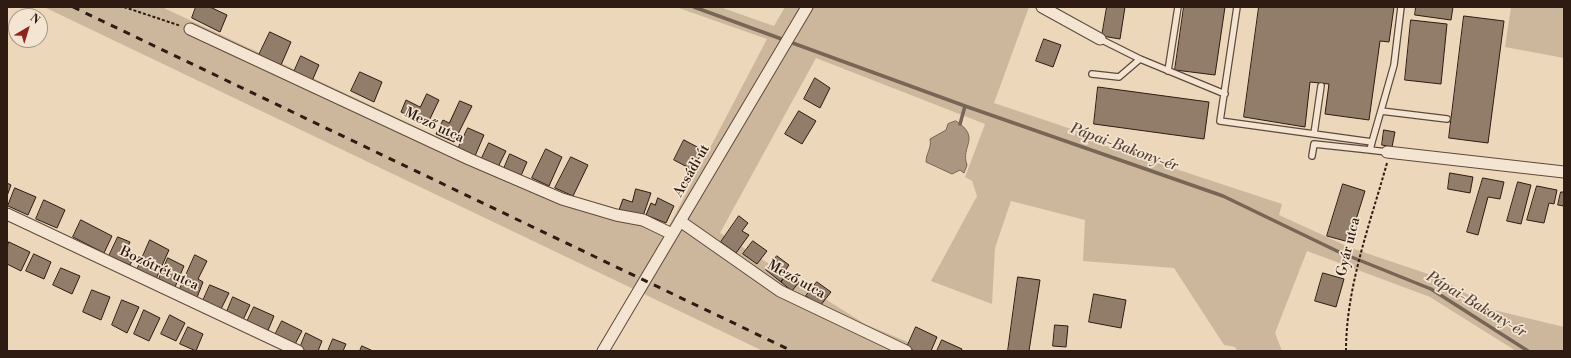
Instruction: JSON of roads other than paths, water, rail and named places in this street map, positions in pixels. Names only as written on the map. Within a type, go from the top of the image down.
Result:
[{"type":"street","name":"Acsádi út","points":[[603,351],[807,7]]},
{"type":"street","points":[[1042,7],[1100,39]]},
{"type":"street","name":"Mező utca","points":[[190,29],[469,159],[555,196],[584,206],[643,220],[672,234]]},
{"type":"street","points":[[1389,152],[1564,172]]},
{"type":"street","name":"Bozótrét utca","points":[[7,214],[298,351]]},
{"type":"street","name":"Mező utca","points":[[680,221],[780,291],[906,351]]},
{"type":"lane","points":[[1168,71],[1178,7]]},
{"type":"lane","points":[[1237,7],[1220,121],[1372,142]]},
{"type":"lane","points":[[1370,150],[1394,65],[1401,7]]},
{"type":"lane","points":[[1100,39],[1140,59],[1225,94]]},
{"type":"lane","points":[[1092,74],[1119,77],[1140,59]]},
{"type":"lane","points":[[1314,134],[1321,86]]},
{"type":"lane","points":[[1381,111],[1447,119]]},
{"type":"lane","points":[[1312,156],[1314,144],[1389,152]]},
{"type":"waterway","name":"Pápai-Bakony-ér","points":[[694,7],[965,106],[1223,196],[1339,252],[1431,289],[1528,351]]},
{"type":"waterway","points":[[960,124],[965,106]]},
{"type":"railway","points":[[73,7],[792,351]]}]
